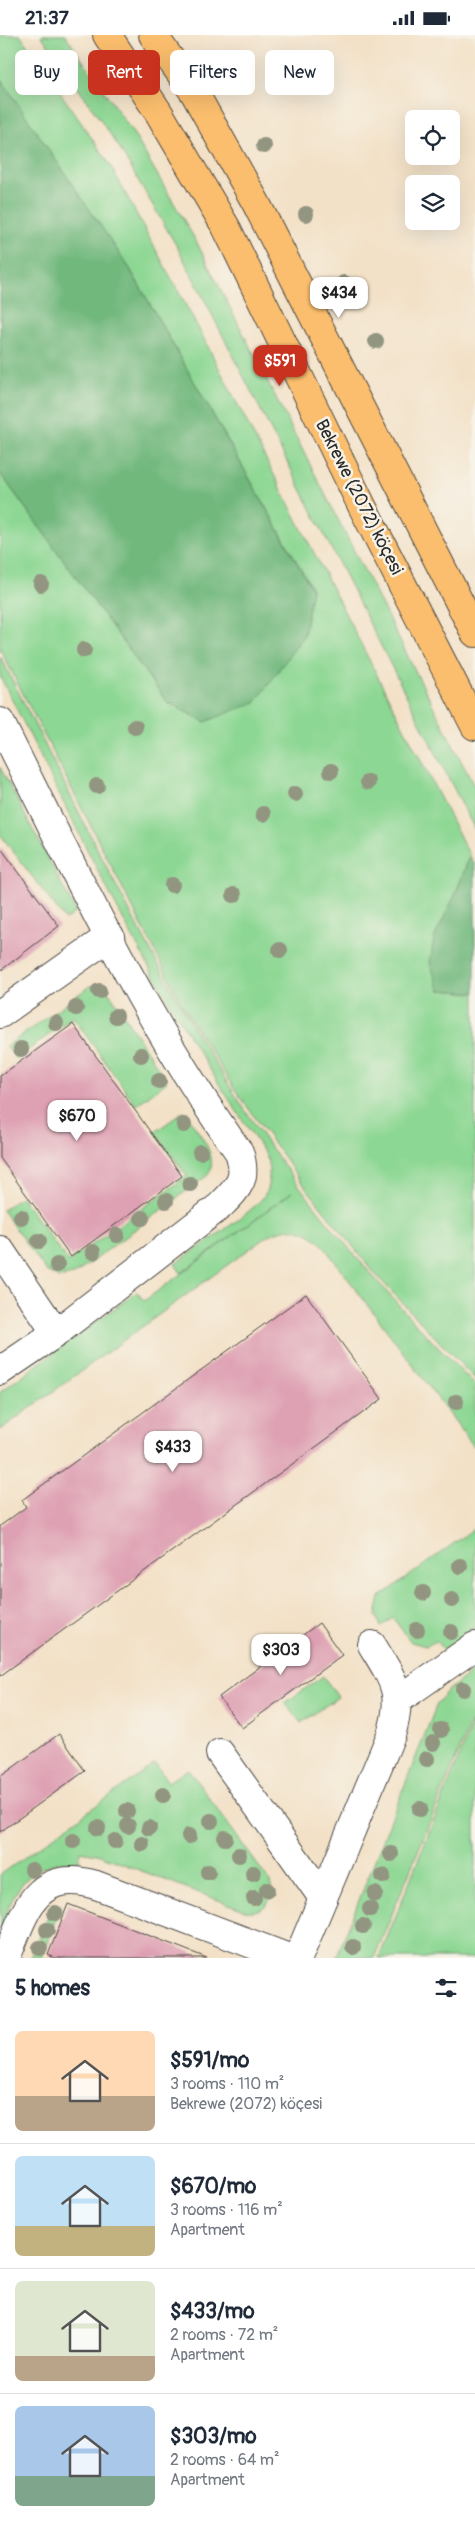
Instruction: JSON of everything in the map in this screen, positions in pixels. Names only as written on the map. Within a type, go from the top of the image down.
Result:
[{"type":"main road","name":"Bekrewe (2072) köçesi","points":[[107,35],[159,113],[227,229],[362,506],[475,726]]},
{"type":"main road","points":[[153,35],[194,93],[256,203],[475,633]]},
{"type":"lane","points":[[0,722],[110,936],[164,1035],[239,1152],[243,1165],[242,1180],[220,1206],[56,1333],[0,1371]]},
{"type":"lane","points":[[0,1015],[110,936]]},
{"type":"lane","points":[[0,1250],[56,1333]]},
{"type":"lane","points":[[298,1958],[391,1735],[397,1715],[398,1700],[394,1684],[372,1645]]},
{"type":"lane","points":[[398,1700],[475,1646]]},
{"type":"lane","points":[[220,1753],[323,1898]]},
{"type":"lane","points":[[6,1958],[25,1911],[35,1895],[45,1887],[68,1880],[96,1885],[288,1958]]},
{"type":"green space","points":[[0,35],[20,35],[30,50],[15,50],[15,95],[62,95],[109,163],[204,339],[470,856],[455,895],[439,990],[475,993],[475,1379],[375,1274],[303,1184],[233,1087],[183,1006],[0,649],[0,473],[167,702],[205,722],[304,635],[312,588],[130,269],[0,78]]},
{"type":"green space","points":[[41,35],[65,35],[75,50],[51,50]]},
{"type":"green space","points":[[78,54],[88,68],[88,95],[107,95],[133,133],[196,241],[475,788],[475,830],[179,250],[117,144],[78,88]]},
{"type":"green space","points":[[0,78],[130,269],[312,589],[304,635],[256,702],[205,722],[167,702],[0,473]]},
{"type":"green space","points":[[0,656],[139,928],[198,1035],[230,1087],[285,1166],[344,1242],[408,1315],[475,1385],[475,1448],[322,1244],[309,1234],[289,1229],[266,1237],[0,1430],[0,1392],[137,1292],[144,1301],[292,1192],[181,1273],[175,1264],[237,1221],[264,1196],[268,1186],[269,1175],[266,1155],[185,1029],[128,929],[0,676]]},
{"type":"green space","points":[[0,767],[76,912],[65,920],[0,834]]},
{"type":"green space","points":[[470,856],[475,865],[475,993],[439,990],[430,962],[434,938],[455,895]]},
{"type":"green space","points":[[90,986],[97,986],[109,992],[167,1082],[136,1105],[73,1017],[16,1059],[7,1046]]},
{"type":"green space","points":[[184,1111],[209,1151],[211,1167],[208,1175],[74,1275],[59,1278],[46,1271],[2,1210],[21,1197],[68,1262],[187,1176],[155,1132]]},
{"type":"green space","points":[[475,1528],[475,1628],[444,1650],[437,1641],[426,1646],[411,1642],[393,1618],[381,1627],[376,1615],[380,1597]]},
{"type":"green space","points":[[475,1670],[475,1712],[374,1958],[336,1958],[437,1704],[447,1691]]},
{"type":"green space","points":[[323,1676],[338,1697],[301,1723],[285,1703]]},
{"type":"green space","points":[[475,1717],[475,1958],[379,1958]]},
{"type":"green space","points":[[155,1763],[168,1782],[188,1769],[270,1882],[271,1894],[267,1904],[259,1910],[247,1911],[97,1854],[80,1851],[79,1861],[62,1862],[47,1866],[36,1871],[26,1879],[12,1901],[0,1930],[0,1875]]},
{"type":"green space","points":[[61,1905],[41,1958],[31,1958],[50,1911]]},
{"type":"building","points":[[0,847],[59,926],[0,971]]},
{"type":"building","points":[[73,1024],[182,1176],[71,1257],[0,1158],[0,1076]]},
{"type":"building","points":[[306,1294],[382,1399],[0,1676],[0,1526],[26,1507],[22,1500]]},
{"type":"building","points":[[319,1623],[342,1655],[242,1728],[219,1697]]},
{"type":"building","points":[[59,1734],[85,1771],[0,1832],[0,1777]]},
{"type":"building","points":[[68,1904],[207,1958],[55,1958],[48,1955]]}]
